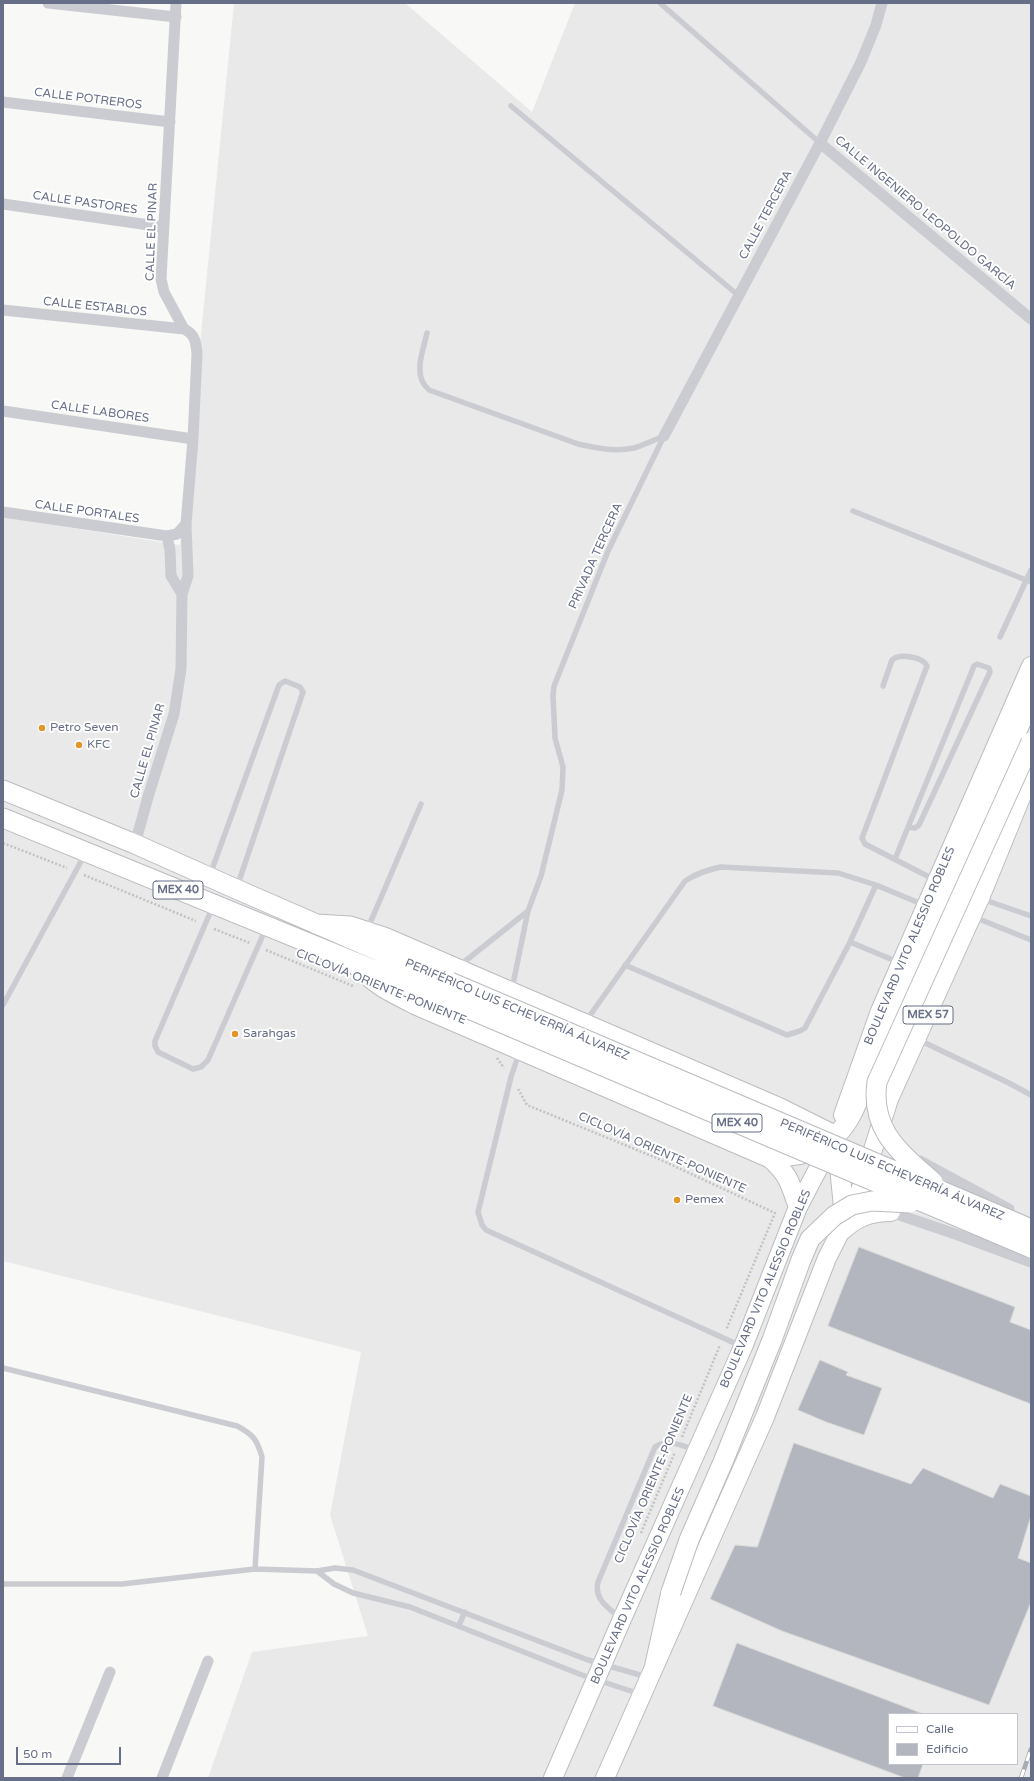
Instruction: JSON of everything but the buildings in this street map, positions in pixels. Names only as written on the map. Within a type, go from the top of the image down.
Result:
[{"type":"highway","points":[[770,1158],[804,1153],[821,1148],[836,1136],[848,1120],[856,1105],[875,1054],[1031,699]]},
{"type":"highway","points":[[944,1202],[887,1136],[881,1124],[876,1101],[877,1082],[1031,742]]},
{"type":"highway","name":"PERIFÉRICO LUIS ECHEVERRÍA ÁLVAREZ","points":[[3,790],[135,844],[944,1202],[1031,1248]]},
{"type":"highway","name":"PERIFÉRICO LUIS ECHEVERRÍA ÁLVAREZ","points":[[3,818],[353,962],[450,983]]},
{"type":"highway","points":[[316,924],[340,925],[367,930],[450,983],[512,992],[780,1108],[836,1136]]},
{"type":"highway","points":[[353,962],[368,978],[383,989],[416,1005],[770,1158],[783,1170],[790,1183],[798,1206]]},
{"type":"highway","points":[[770,1158],[780,1151],[786,1141],[787,1136],[788,1130],[786,1118],[780,1108]]},
{"type":"highway","points":[[836,1136],[841,1229]]},
{"type":"highway","points":[[648,1679],[671,1592],[689,1540],[738,1426],[810,1239],[834,1216],[852,1205],[872,1201],[944,1202]]},
{"type":"highway","name":"PERIFÉRICO LUIS ECHEVERRÍA ÁLVAREZ","points":[[944,1202],[1031,1229]]},
{"type":"main road","name":"BOULEVARD VITO ALESSIO ROBLES","points":[[553,1778],[743,1347],[798,1206],[836,1136],[880,1011],[1031,666]]},
{"type":"main road","name":"MEX 57","points":[[827,1258],[858,1197],[889,1099],[980,898],[1031,773]]},
{"type":"main road","points":[[836,1136],[850,1182],[858,1197]]},
{"type":"main road","points":[[841,1229],[861,1217],[877,1212],[891,1212]]},
{"type":"main road","points":[[605,1778],[765,1417],[827,1258],[816,1246],[806,1242],[799,1240],[784,1242]]},
{"type":"street","points":[[48,3],[176,17]]},
{"type":"street","name":"CALLE EL PINAR","points":[[135,844],[174,714],[181,669],[182,594],[188,576],[186,524],[193,439],[196,342],[190,332],[184,329],[164,292],[161,279],[176,3]]},
{"type":"street","name":"CALLE TERCERA","points":[[664,436],[820,143],[861,62],[876,25],[882,3]]},
{"type":"street","name":"CALLE POTREROS","points":[[3,102],[170,122]]},
{"type":"street","name":"CALLE INGENIERO LEOPOLDO GARCÍA","points":[[820,143],[1031,319]]},
{"type":"street","name":"CALLE PASTORES","points":[[3,204],[163,227]]},
{"type":"street","name":"CALLE ESTABLOS","points":[[3,310],[184,329]]},
{"type":"street","name":"CALLE LABORES","points":[[3,411],[193,439]]},
{"type":"street","name":"CALLE PORTALES","points":[[3,512],[168,536]]},
{"type":"street","points":[[168,536],[177,534],[186,524]]},
{"type":"street","name":"CALLE EL PINAR","points":[[168,536],[172,576],[182,594]]},
{"type":"street","points":[[889,1099],[888,1115],[890,1126],[894,1136],[910,1156],[998,1205],[1031,1219]]},
{"type":"street","points":[[891,1212],[885,1203],[882,1193],[882,1182],[892,1163],[901,1157],[910,1156]]},
{"type":"street","points":[[858,1197],[869,1204],[1031,1262]]},
{"type":"street","points":[[162,1778],[208,1661]]},
{"type":"street","points":[[67,1778],[110,1672]]},
{"type":"lane","points":[[660,3],[820,143]]},
{"type":"lane","points":[[511,106],[738,295]]},
{"type":"lane","points":[[427,334],[420,364],[420,378],[422,384],[429,390],[578,444],[601,449],[617,450],[635,448],[664,436]]},
{"type":"lane","name":"PRIVADA TERCERA","points":[[528,911],[541,876],[562,790],[562,767],[555,738],[554,686],[608,551],[664,436]]},
{"type":"lane","points":[[853,511],[1029,581]]},
{"type":"lane","points":[[1000,637],[1029,581],[1031,570]]},
{"type":"lane","points":[[883,686],[892,660],[900,655],[923,661],[927,666],[862,834],[865,844],[937,881]]},
{"type":"lane","points":[[895,859],[908,827],[974,666],[977,664],[989,668],[990,672],[919,825],[915,828],[908,827]]},
{"type":"lane","points":[[210,877],[279,685],[285,681],[300,687],[303,692],[236,889]]},
{"type":"lane","points":[[367,930],[421,804]]},
{"type":"lane","points":[[3,1005],[86,852]]},
{"type":"lane","points":[[584,1024],[685,881],[708,869],[721,868],[824,871],[850,876],[926,906]]},
{"type":"lane","points":[[625,965],[787,1035],[800,1031],[804,1028],[850,942],[876,885]]},
{"type":"lane","points":[[980,898],[1031,916]]},
{"type":"lane","points":[[214,904],[155,1041],[155,1046],[158,1052],[194,1069],[201,1067],[208,1060],[267,926]]},
{"type":"lane","points":[[450,983],[528,911]]},
{"type":"lane","points":[[512,992],[528,911]]},
{"type":"lane","points":[[972,916],[1031,940]]},
{"type":"lane","points":[[850,942],[901,963]]},
{"type":"lane","points":[[917,1040],[1009,1083],[1031,1095]]},
{"type":"lane","points":[[520,1049],[511,1077],[478,1212],[482,1225],[486,1230],[743,1347]]},
{"type":"lane","points":[[3,1368],[237,1426],[250,1433],[257,1442],[262,1457],[255,1569]]},
{"type":"lane","points":[[622,1619],[600,1600],[596,1589],[655,1447],[662,1443],[678,1445],[698,1451]]},
{"type":"lane","points":[[3,1584],[122,1584],[255,1569],[317,1570],[335,1568],[354,1570],[465,1612],[600,1672],[648,1679]]},
{"type":"lane","points":[[317,1570],[334,1584],[353,1593],[410,1607],[600,1672],[648,1679]]},
{"type":"lane","points":[[459,1625],[465,1612]]},
{"type":"path","name":"CICLOVÍA ORIENTE-PONIENTE","points":[[3,842],[359,988]]},
{"type":"path","name":"CICLOVÍA ORIENTE-PONIENTE","points":[[492,1052],[511,1077],[527,1105],[659,1159],[775,1213],[639,1538]]},
{"type":"shaded area","points":[[234,3],[405,3],[532,112],[575,3],[1031,3],[1031,1778],[208,1778],[252,1652],[368,1636],[330,1515],[361,1352],[3,1261],[3,517],[180,545]]},
{"type":"railway","points":[[1021,1778],[1031,1749]]},
{"type":"place","name":"Petro Seven","points":[[42,728]]},
{"type":"place","name":"KFC","points":[[79,745]]},
{"type":"place","name":"Sarahgas","points":[[235,1034]]},
{"type":"place","name":"Pemex","points":[[677,1200]]}]
